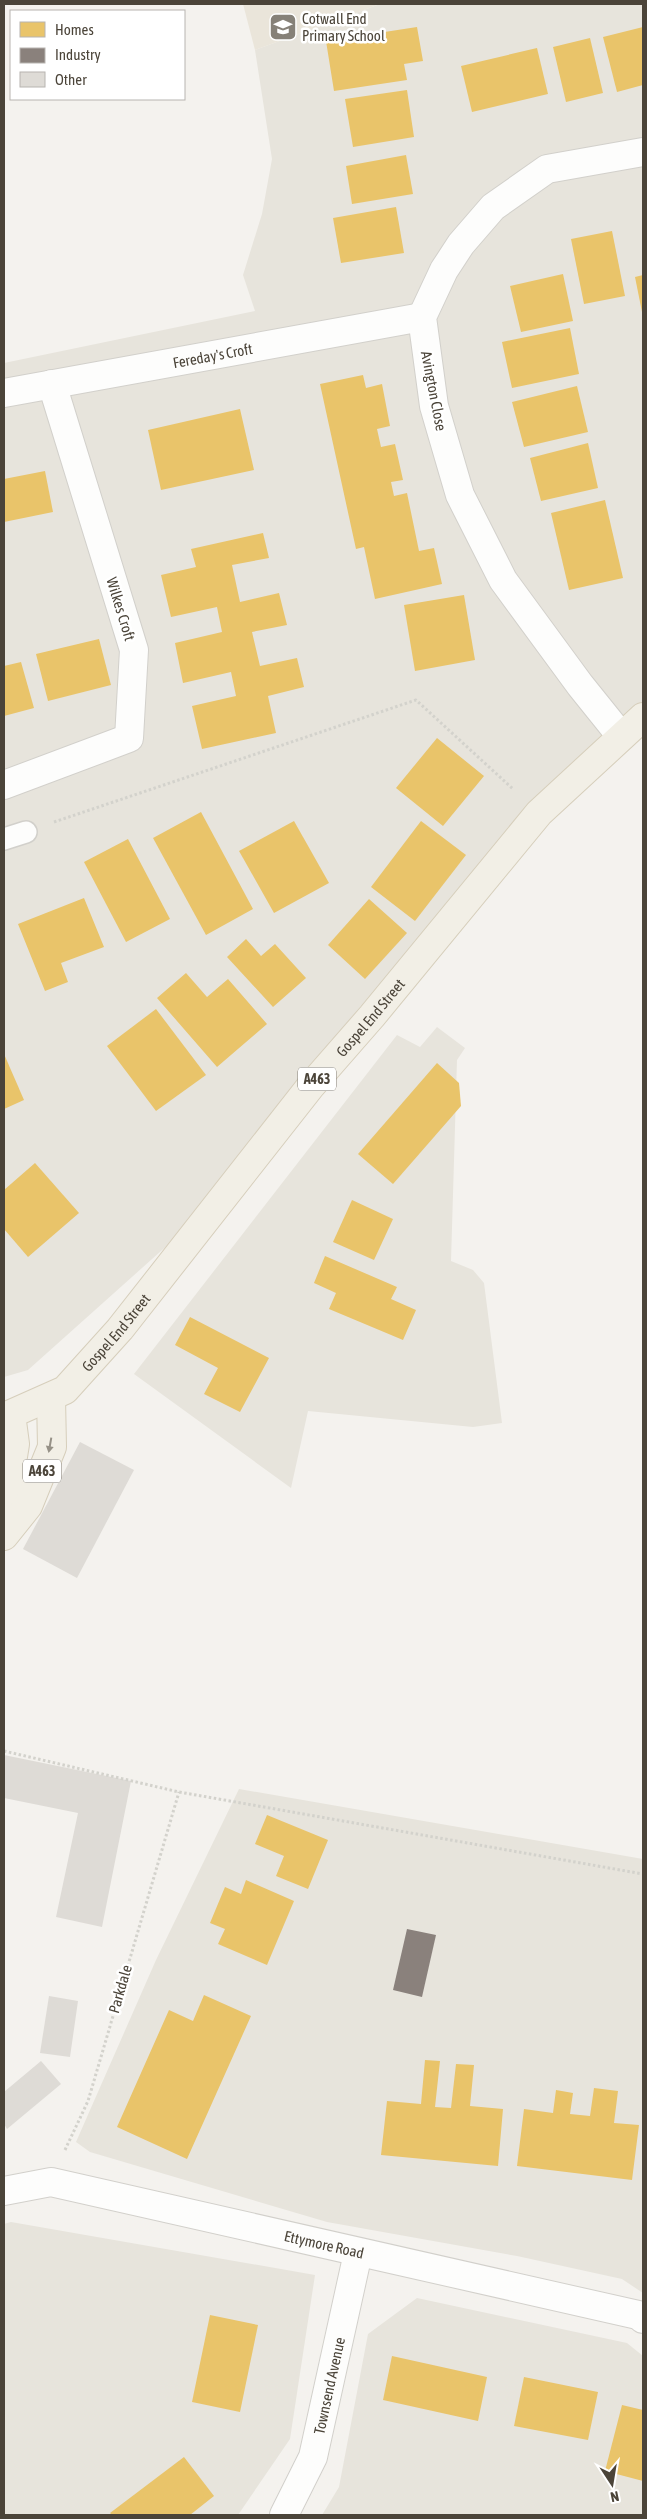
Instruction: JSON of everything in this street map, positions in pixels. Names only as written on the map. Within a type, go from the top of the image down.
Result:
[{"type":"main road","name":"Gospel End Street","points":[[4,1512],[15,1444],[11,1414],[65,1390],[120,1329],[310,1087],[372,1016],[539,813],[643,717]]},
{"type":"main road","name":"A463","points":[[4,1536],[28,1506],[52,1447],[51,1397]]},
{"type":"street","points":[[422,317],[452,257],[493,206],[547,169],[642,161]]},
{"type":"street","name":"Fereday's Croft","points":[[4,393],[422,317]]},
{"type":"street","name":"Avington Close","points":[[422,317],[434,406],[460,495],[503,580],[580,685],[621,736]]},
{"type":"street","name":"Wilkes Croft","points":[[4,785],[129,738],[134,650],[52,384]]},
{"type":"street","name":"Ettymore Road","points":[[7,2183],[50,2182],[638,2315],[643,2319]]},
{"type":"street","name":"Townsend Avenue","points":[[284,2515],[312,2457],[358,2253]]},
{"type":"lane","points":[[4,839],[26,832]]},
{"type":"path","points":[[26,832],[416,700],[539,813]]},
{"type":"path","points":[[4,1751],[179,1792],[643,1874]]},
{"type":"path","name":"Parkdale","points":[[50,2182],[88,2101],[179,1792]]},
{"type":"shaded area","name":"Cotwall End Primary School","points":[[243,4],[380,4],[255,50]]},
{"type":"shaded area","points":[[380,4],[643,4],[643,716],[180,1234],[28,1370],[4,1377],[4,363],[255,311],[243,275],[262,214],[272,159],[255,50]]},
{"type":"shaded area","points":[[437,1027],[465,1048],[457,1060],[451,1261],[473,1270],[484,1283],[502,1423],[473,1427],[308,1411],[291,1488],[134,1374],[397,1035],[420,1047]]},
{"type":"shaded area","points":[[239,1789],[643,1859],[643,2293],[622,2279],[517,2256],[327,2222],[90,2152],[76,2142],[156,1960]]},
{"type":"shaded area","points":[[11,2222],[315,2275],[290,2439],[238,2515],[4,2515],[4,2224]]},
{"type":"shaded area","points":[[417,2298],[627,2343],[643,2356],[643,2515],[322,2515],[339,2487],[368,2334]]},
{"type":"building: Homes","points":[[417,27],[423,61],[404,64],[407,80],[334,91],[326,41]]},
{"type":"building: Homes","points":[[643,27],[643,85],[617,92],[603,37]]},
{"type":"building: Homes","points":[[590,38],[603,93],[566,102],[553,47]]},
{"type":"building: Homes","points":[[537,48],[548,94],[472,112],[461,66]]},
{"type":"building: Homes","points":[[407,90],[414,137],[353,147],[345,99]]},
{"type":"building: Homes","points":[[406,155],[413,194],[352,204],[346,166]]},
{"type":"building: Homes","points":[[396,207],[404,253],[341,263],[333,218]]},
{"type":"building: Homes","points":[[612,231],[625,296],[584,304],[571,239]]},
{"type":"building: Homes","points":[[563,274],[573,321],[521,332],[510,286]]},
{"type":"building: Homes","points":[[643,275],[643,312],[642,312],[635,277]]},
{"type":"building: Homes","points":[[570,328],[579,374],[512,388],[502,342]]},
{"type":"building: Homes","points":[[363,375],[366,388],[382,384],[390,426],[377,429],[381,447],[395,444],[403,480],[391,482],[394,496],[407,493],[419,551],[434,548],[442,584],[375,599],[364,547],[356,549],[320,384]]},
{"type":"building: Homes","points":[[577,386],[588,432],[524,447],[512,402]]},
{"type":"building: Homes","points":[[240,409],[254,470],[161,490],[148,430]]},
{"type":"building: Homes","points":[[588,443],[598,488],[541,501],[530,458]]},
{"type":"building: Homes","points":[[45,471],[53,512],[4,522],[4,479]]},
{"type":"building: Homes","points":[[605,500],[623,578],[569,590],[551,513]]},
{"type":"building: Homes","points":[[263,533],[269,558],[232,565],[240,602],[279,593],[287,625],[252,632],[260,666],[297,658],[304,687],[268,696],[276,733],[202,749],[192,706],[236,696],[231,672],[183,683],[175,643],[222,632],[217,607],[171,617],[161,575],[196,567],[191,549]]},
{"type":"building: Homes","points":[[464,595],[475,660],[415,671],[404,605]]},
{"type":"building: Homes","points":[[99,639],[111,685],[48,701],[36,654]]},
{"type":"building: Homes","points":[[21,662],[34,708],[4,716],[4,666]]},
{"type":"building: Homes","points":[[437,738],[484,776],[443,826],[396,788]]},
{"type":"building: Homes","points":[[201,812],[253,909],[206,935],[153,838]]},
{"type":"building: Homes","points":[[294,821],[329,883],[274,913],[239,851]]},
{"type":"building: Homes","points":[[421,821],[466,855],[415,921],[371,887]]},
{"type":"building: Homes","points":[[128,839],[170,919],[126,942],[84,862]]},
{"type":"building: Homes","points":[[84,898],[104,947],[61,963],[68,982],[45,991],[18,924]]},
{"type":"building: Homes","points":[[369,899],[407,933],[365,979],[328,945]]},
{"type":"building: Homes","points":[[246,939],[261,956],[275,944],[306,978],[273,1007],[227,957]]},
{"type":"building: Homes","points":[[186,973],[207,997],[228,979],[267,1024],[217,1067],[157,998]]},
{"type":"building: Homes","points":[[156,1009],[206,1075],[156,1111],[107,1046]]},
{"type":"building: Homes","points":[[4,1054],[24,1100],[4,1109]]},
{"type":"building: Homes","points":[[437,1063],[459,1083],[461,1106],[393,1184],[358,1154]]},
{"type":"building: Homes","points":[[35,1163],[79,1213],[28,1257],[4,1229],[4,1190]]},
{"type":"building: Homes","points":[[352,1200],[393,1219],[374,1260],[333,1242]]},
{"type":"building: Homes","points":[[325,1256],[397,1287],[391,1299],[416,1310],[403,1340],[329,1309],[336,1293],[314,1283]]},
{"type":"building: Homes","points":[[190,1317],[269,1358],[240,1412],[204,1394],[218,1368],[175,1345]]},
{"type":"building: Homes","points":[[267,1815],[328,1840],[308,1889],[276,1876],[284,1856],[255,1844]]},
{"type":"building: Homes","points":[[246,1880],[294,1901],[267,1965],[218,1944],[225,1929],[210,1923],[225,1887],[241,1894]]},
{"type":"building: Homes","points":[[204,1995],[251,2016],[187,2159],[117,2127],[169,2010],[193,2021]]},
{"type":"building: Homes","points":[[425,2060],[440,2061],[435,2107],[451,2108],[456,2064],[474,2065],[470,2106],[503,2109],[498,2166],[381,2155],[387,2101],[421,2104]]},
{"type":"building: Homes","points":[[594,2088],[618,2091],[614,2123],[639,2125],[632,2180],[517,2166],[524,2109],[553,2113],[556,2090],[573,2093],[570,2114],[590,2116]]},
{"type":"building: Homes","points":[[210,2315],[258,2325],[240,2412],[192,2402]]},
{"type":"building: Homes","points":[[392,2356],[487,2377],[478,2421],[383,2400]]},
{"type":"building: Homes","points":[[524,2377],[598,2392],[588,2440],[514,2426]]},
{"type":"building: Homes","points":[[622,2405],[643,2410],[643,2481],[605,2471]]},
{"type":"building: Homes","points":[[184,2457],[214,2496],[190,2515],[112,2515],[110,2513]]},
{"type":"building: Industry","points":[[407,1929],[436,1935],[422,1997],[393,1990]]},
{"type":"building: Other","points":[[80,1442],[134,1470],[77,1578],[23,1549]]},
{"type":"building: Other","points":[[4,1755],[131,1781],[102,1927],[56,1917],[78,1813],[4,1798]]},
{"type":"building: Other","points":[[49,1996],[78,2001],[70,2057],[40,2053]]},
{"type":"building: Other","points":[[41,2061],[61,2084],[7,2129],[4,2124],[4,2092]]},
{"type":"place","name":"Cotwall End Primary School","points":[[283,27]]}]
